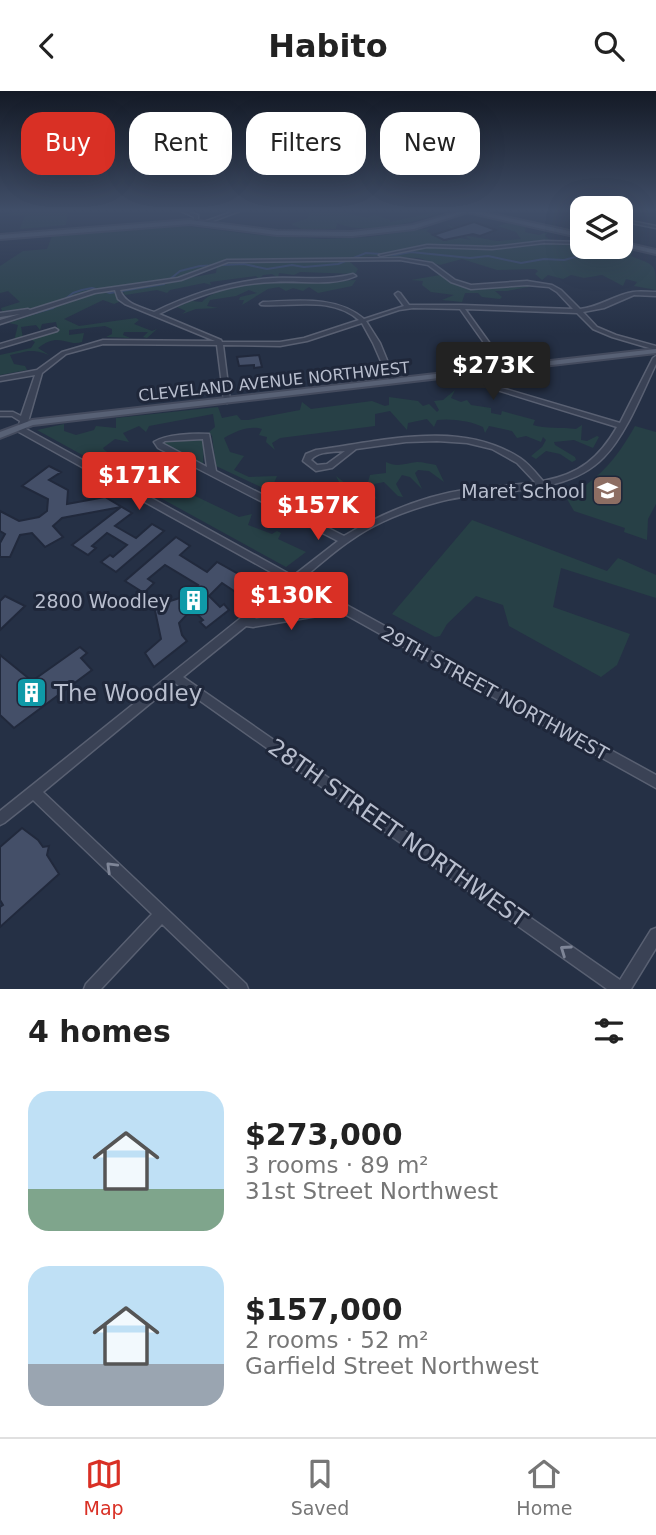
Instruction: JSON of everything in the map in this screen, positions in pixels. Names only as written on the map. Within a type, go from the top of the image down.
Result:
[{"type":"main road","name":"CLEVELAND AVENUE NORTHWEST","points":[[22,422],[656,350]]},
{"type":"main road","points":[[0,430],[22,422]]},
{"type":"main road","points":[[0,435],[22,422]]},
{"type":"street","points":[[362,260],[401,251]]},
{"type":"street","points":[[0,315],[33,310],[94,292],[118,291],[171,280],[240,260],[402,259],[421,261],[438,268],[456,283],[471,287],[490,288],[527,283],[545,285],[559,291],[590,324],[605,333],[656,350]]},
{"type":"street","points":[[155,314],[209,292],[249,282],[318,281],[353,276]]},
{"type":"street","points":[[118,291],[122,300],[214,338],[220,344],[227,398]]},
{"type":"street","points":[[0,379],[39,372],[64,353],[95,343],[289,343],[407,307],[578,311],[605,307],[630,293],[656,294]]},
{"type":"street","points":[[398,294],[407,307]]},
{"type":"street","points":[[263,304],[318,304],[342,309],[362,321],[391,380]]},
{"type":"street","points":[[461,307],[505,367]]},
{"type":"street","points":[[0,322],[33,310]]},
{"type":"street","points":[[0,346],[55,330]]},
{"type":"street","points":[[0,819],[344,540],[384,518],[430,501],[485,489],[541,483],[566,477],[591,464],[605,452],[656,358]]},
{"type":"street","points":[[0,414],[13,414],[22,422],[29,408],[39,372]]},
{"type":"street","points":[[463,372],[473,381],[619,425]]},
{"type":"street","name":"29TH STREET NORTHWEST","points":[[22,422],[24,431],[656,782]]},
{"type":"street","points":[[212,471],[206,436],[164,439],[158,442],[159,445],[344,540]]},
{"type":"street","points":[[353,448],[326,468],[316,468],[309,464],[308,458],[312,454],[353,448],[426,438],[467,441],[495,447],[514,456],[527,465],[541,483]]},
{"type":"street","points":[[244,621],[253,623],[341,608]]},
{"type":"street","name":"28TH STREET NORTHWEST","points":[[175,677],[622,989]]},
{"type":"street","points":[[34,792],[241,989]]},
{"type":"street","points":[[91,989],[161,915]]},
{"type":"street","points":[[622,989],[656,935]]},
{"type":"green space","points":[[24,251],[570,251],[570,259],[633,259],[633,257],[649,264],[654,270],[656,290],[634,286],[637,282],[626,279],[623,286],[602,275],[584,278],[571,275],[563,279],[548,275],[542,280],[535,274],[538,271],[535,269],[497,270],[462,259],[440,265],[419,258],[370,256],[343,260],[231,259],[177,279],[107,291],[116,294],[119,302],[114,304],[103,300],[64,319],[79,326],[136,318],[139,320],[134,324],[152,331],[157,329],[147,338],[143,337],[148,332],[124,332],[123,335],[130,338],[106,337],[112,334],[112,329],[105,326],[69,330],[69,335],[84,333],[82,342],[57,340],[38,348],[49,355],[33,351],[10,355],[14,364],[25,366],[27,370],[0,375],[0,355],[31,348],[35,342],[30,339],[58,331],[56,322],[42,324],[40,330],[36,325],[21,327],[23,338],[14,341],[18,325],[9,323],[96,293],[32,308],[2,311],[1,308],[20,302],[8,291],[0,293],[0,266]]},
{"type":"green space","points":[[350,262],[358,269],[355,274],[279,273],[278,278],[272,274],[263,275],[259,279],[256,276],[210,282],[211,285],[204,283],[170,290],[167,293],[157,290],[125,295],[122,290],[216,273],[217,266],[229,263]]},
{"type":"green space","points":[[440,275],[453,283],[476,289],[534,286],[495,291],[502,297],[500,299],[482,297],[478,293],[465,293],[462,302],[442,300],[454,295],[431,292],[422,285],[423,281],[411,280]]},
{"type":"green space","points":[[356,280],[352,286],[318,293],[309,287],[303,291],[293,288],[286,291],[279,287],[268,289],[242,305],[244,300],[239,300],[240,297],[257,293],[249,290],[236,296],[210,300],[207,306],[218,308],[196,309],[182,314],[186,311],[177,307],[192,301],[202,302],[214,294],[251,284]]},
{"type":"green space","points":[[455,390],[451,398],[491,408],[491,413],[501,415],[502,411],[535,420],[533,425],[543,427],[576,429],[582,425],[581,440],[599,437],[593,448],[574,440],[554,442],[575,457],[576,460],[572,462],[560,454],[546,451],[536,459],[531,456],[542,447],[546,440],[543,437],[541,442],[526,436],[517,438],[512,431],[489,426],[485,433],[483,427],[478,425],[448,419],[437,420],[434,427],[427,419],[408,423],[407,430],[390,411],[375,414],[375,426],[280,438],[272,443],[275,450],[266,442],[267,437],[259,435],[262,429],[258,428],[243,429],[224,438],[230,452],[244,456],[234,470],[249,477],[277,476],[274,483],[289,490],[307,490],[312,481],[322,492],[335,488],[348,490],[352,487],[341,486],[336,476],[345,483],[368,482],[370,475],[386,473],[386,462],[398,465],[417,462],[436,465],[444,482],[429,471],[418,470],[415,473],[422,489],[410,477],[402,475],[396,484],[403,497],[398,496],[384,482],[374,484],[377,499],[367,495],[356,502],[365,513],[358,521],[355,505],[337,506],[336,509],[348,525],[344,526],[216,466],[212,436],[209,432],[215,427],[213,414],[149,426],[146,432],[139,426],[123,433],[129,442],[115,439],[103,448],[110,453],[125,452],[157,471],[169,461],[172,463],[161,472],[188,487],[189,493],[239,517],[252,514],[248,525],[272,534],[277,531],[281,533],[278,539],[306,552],[286,567],[37,430],[64,424],[64,431],[76,435],[94,430],[96,426],[116,428],[116,418],[218,407],[222,418],[237,415],[241,420],[248,420],[300,410],[302,402],[311,409],[372,401],[385,406],[389,405],[389,397],[418,401],[423,406],[429,404],[437,412],[439,410],[434,401],[443,400]]},
{"type":"green space","points":[[635,426],[656,432],[656,504],[648,519],[647,540],[624,532],[625,528],[574,511],[567,499],[606,467]]},
{"type":"green space","points":[[201,438],[204,442],[203,465],[162,444],[165,441]]},
{"type":"green space","points":[[472,520],[607,571],[618,558],[656,575],[656,598],[561,568],[553,607],[630,634],[617,665],[601,677],[509,626],[503,605],[476,596],[447,624],[440,636],[435,637],[392,614]]},
{"type":"green space","points":[[289,589],[314,601],[314,605],[263,615],[261,613]]},
{"type":"building","points":[[259,355],[262,367],[239,366],[237,357]]},
{"type":"building","points":[[49,466],[61,472],[49,480],[68,490],[67,504],[105,497],[132,513],[115,526],[136,538],[152,524],[164,531],[116,572],[101,562],[110,555],[113,557],[127,545],[107,533],[92,546],[96,548],[88,555],[72,545],[121,507],[62,518],[53,526],[63,537],[45,547],[32,533],[20,535],[10,557],[0,557],[0,543],[5,534],[0,531],[0,511],[19,521],[39,517],[47,511],[48,499],[22,486]]},
{"type":"building","name":"2800 Woodley","points":[[176,537],[190,546],[180,555],[207,572],[217,562],[258,587],[243,597],[222,583],[209,596],[220,607],[224,604],[229,610],[206,628],[200,622],[203,620],[192,609],[179,623],[182,635],[187,641],[154,667],[145,653],[161,639],[154,606],[186,596],[198,585],[165,565],[148,579],[154,583],[144,593],[125,581]]},
{"type":"building","points":[[5,596],[25,606],[0,630],[0,601]]},
{"type":"building","name":"The Woodley","points":[[80,647],[87,653],[81,658],[92,670],[14,728],[0,715],[0,655],[32,681]]},
{"type":"building","points":[[22,828],[43,847],[49,846],[47,855],[59,874],[0,927],[0,907],[3,905],[0,900],[0,847]]},
{"type":"waterway","points":[[21,317],[53,308],[73,293],[82,290],[92,288],[110,293],[164,284],[180,271],[200,266],[244,264],[267,269],[292,265],[304,267],[338,264],[366,253],[395,255],[411,252],[470,258],[488,256],[521,263],[570,258]]},
{"type":"waterway","points":[[0,319],[11,317]]},
{"type":"place","name":"Maret School","points":[[608,491]]},
{"type":"place","name":"2800 Woodley","points":[[193,601]]},
{"type":"place","name":"The Woodley","points":[[31,693]]}]
